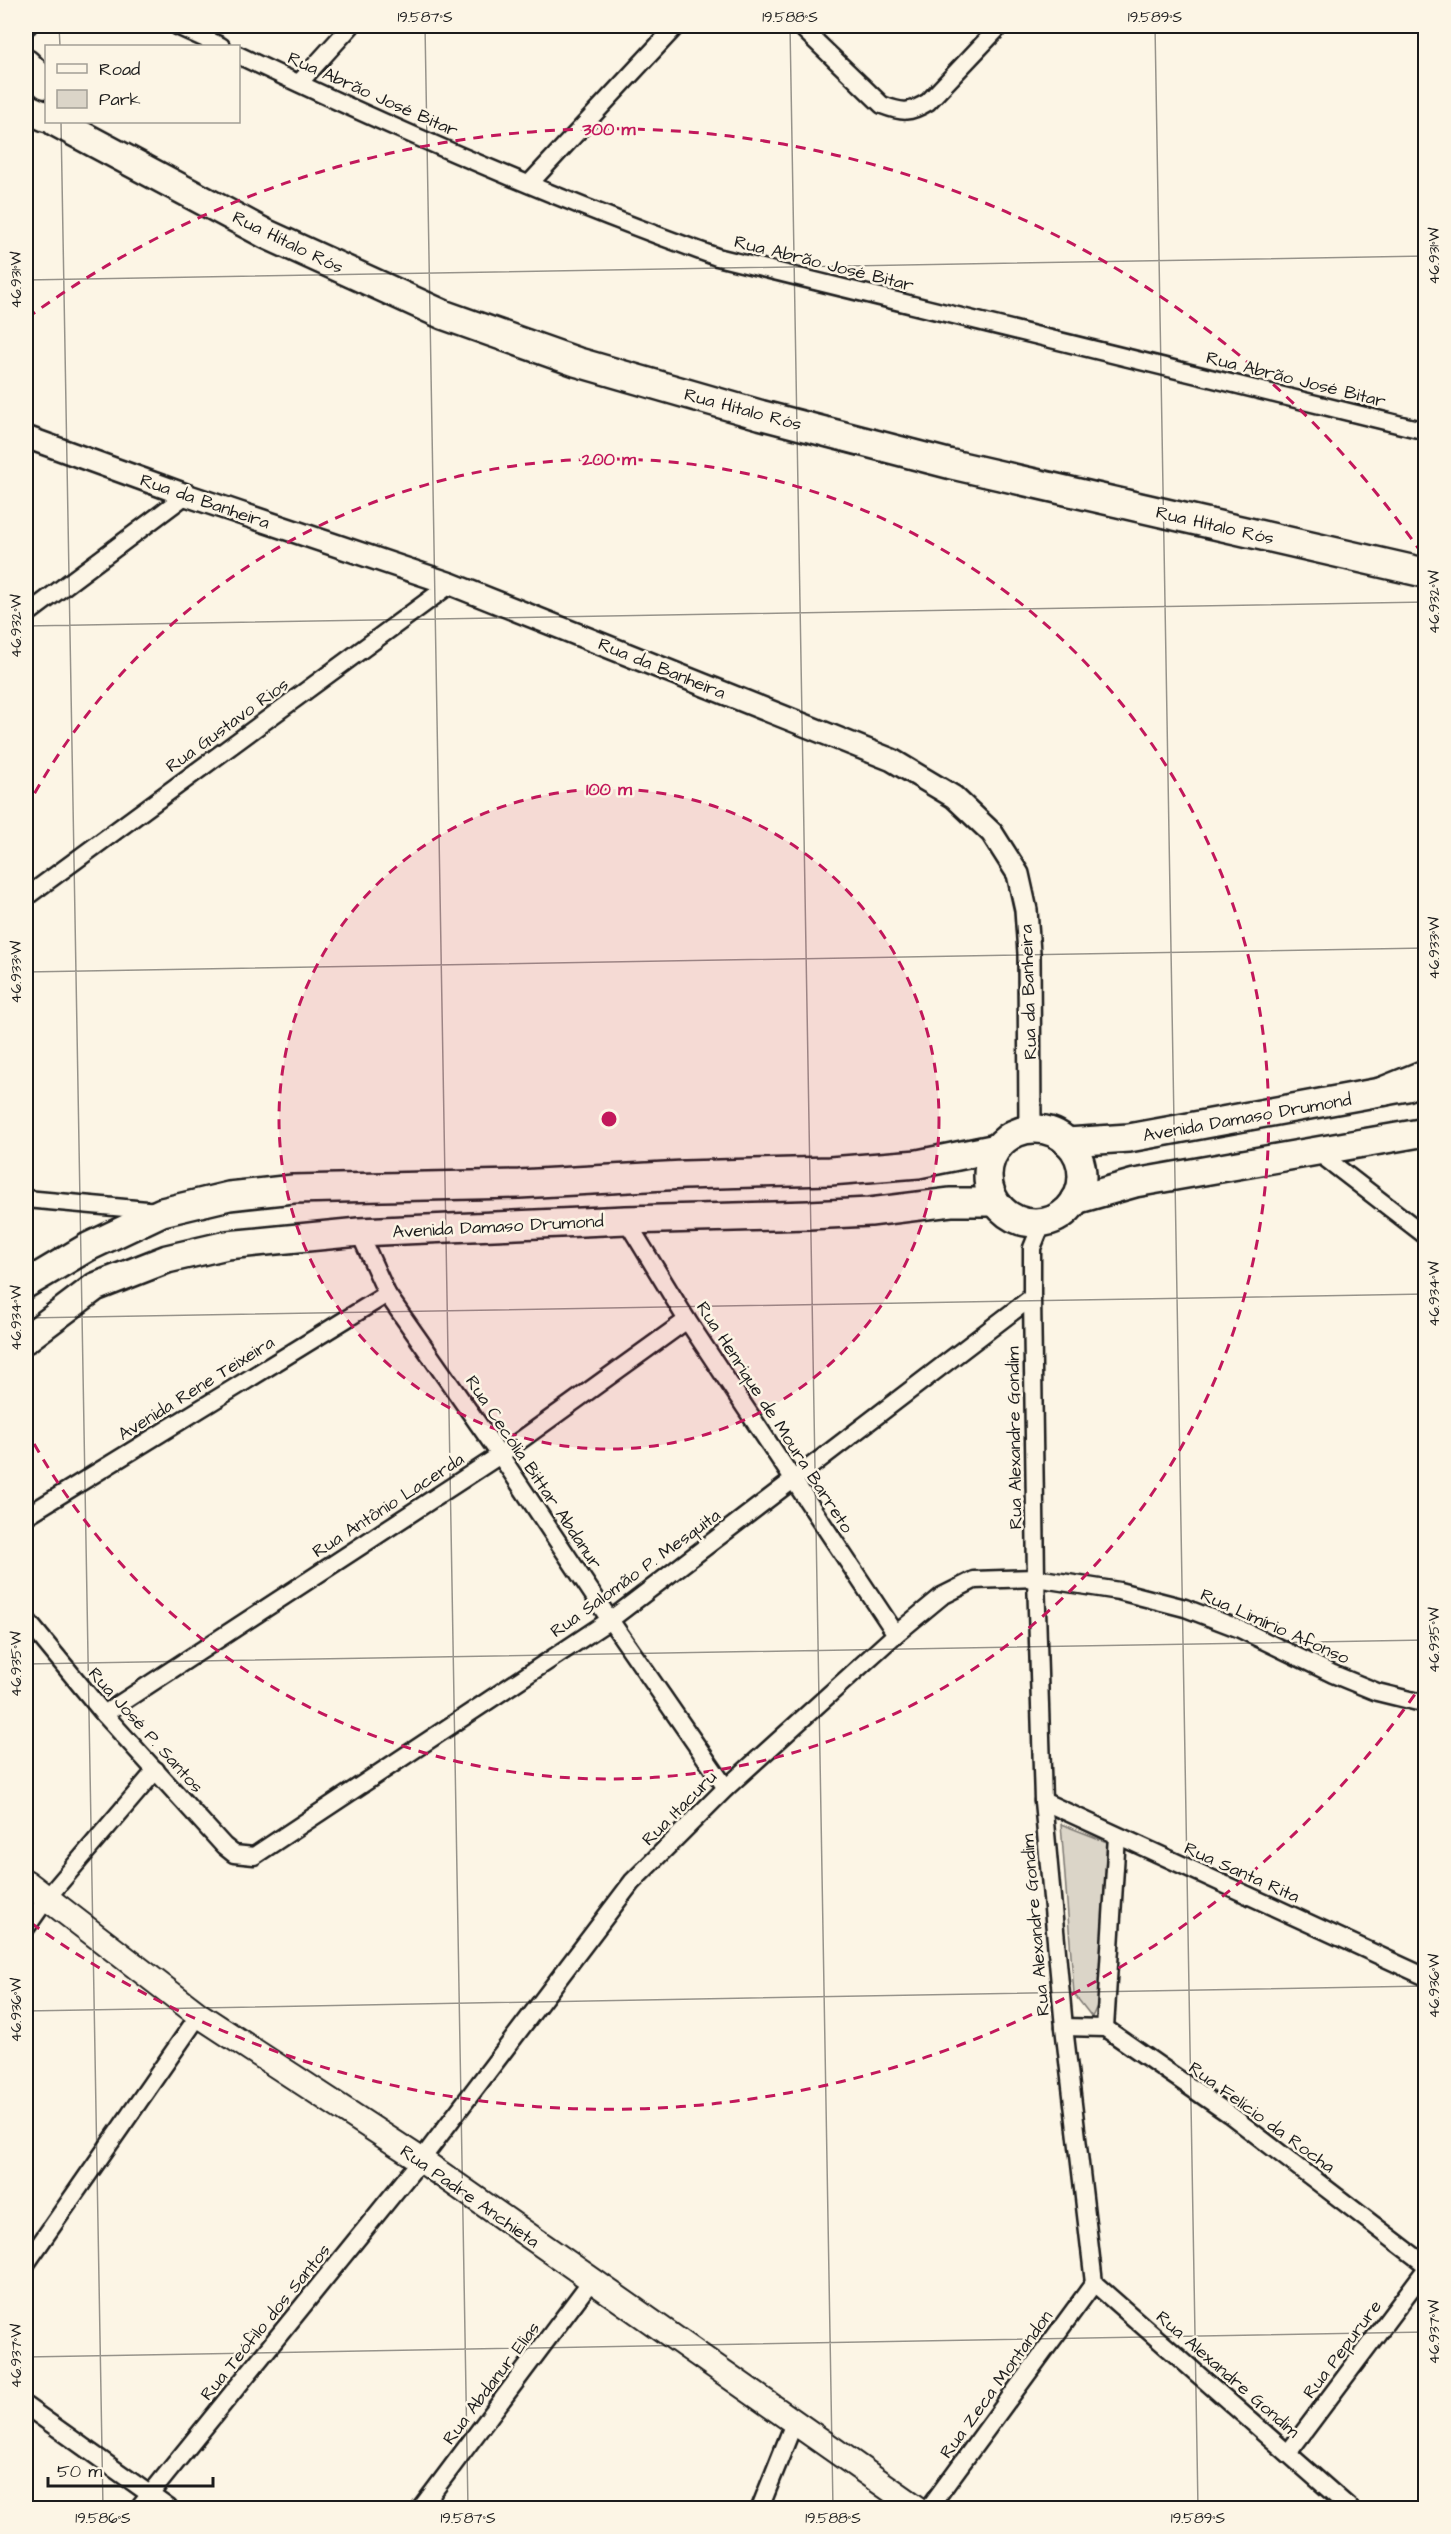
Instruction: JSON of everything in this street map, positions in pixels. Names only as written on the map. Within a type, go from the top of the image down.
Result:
[{"type":"highway","points":[[26,63],[45,83]]},
{"type":"highway","points":[[26,108],[45,117]]},
{"type":"highway","name":"Rua Hítalo Rós","points":[[58,123],[266,234],[444,315],[577,362],[761,415],[950,464],[1425,573]]},
{"type":"highway","name":"Rua Hítalo Rós","points":[[79,123],[97,142]]},
{"type":"highway","points":[[1384,1091],[1425,1074]]},
{"type":"main road","name":"Avenida Damaso Drumond","points":[[1067,1142],[1129,1138],[1425,1084]]},
{"type":"main road","points":[[1030,1128],[1044,1129],[1067,1142],[1078,1157],[1082,1176],[1075,1200],[1061,1215],[1042,1223],[1016,1220],[1004,1213],[990,1192],[988,1169],[997,1148],[1006,1138],[1030,1128]]},
{"type":"main road","points":[[1075,1200],[1135,1183],[1425,1132]]},
{"type":"main road","points":[[26,1284],[88,1247],[162,1212],[229,1196],[293,1189],[519,1184],[684,1175],[830,1171],[918,1164],[997,1148]]},
{"type":"main road","name":"Avenida Damaso Drumond","points":[[26,1339],[95,1287],[168,1259],[228,1245],[359,1232],[626,1220],[809,1215],[870,1212],[951,1202],[995,1202]]},
{"type":"main road","name":"Rua Padre Anchieta","points":[[26,1882],[199,2015],[421,2160],[917,2508]]},
{"type":"street","points":[[177,26],[219,45]]},
{"type":"street","points":[[298,83],[351,26]]},
{"type":"street","points":[[529,184],[676,26]]},
{"type":"street","points":[[800,26],[882,105],[897,111],[913,111],[928,102],[1000,26]]},
{"type":"street","name":"Rua Abrão José Bitar","points":[[240,56],[529,184],[630,226],[717,257],[1425,431]]},
{"type":"street","name":"Rua da Banheira","points":[[26,437],[186,495],[452,584],[892,760],[954,797],[992,833],[1018,874],[1026,910],[1029,953],[1030,1128]]},
{"type":"street","points":[[26,615],[186,495]]},
{"type":"street","name":"Rua Gustavo Rios","points":[[26,897],[452,584]]},
{"type":"street","points":[[1316,1151],[1425,1236]]},
{"type":"street","points":[[26,1199],[162,1212]]},
{"type":"street","name":"Rua Henrique de Moura Barreto","points":[[626,1220],[687,1320],[896,1634]]},
{"type":"street","name":"Rua Alexandre Gondim","points":[[1042,1223],[1032,1248],[1032,1297],[1036,1578],[1043,1801],[1064,2027],[1094,2283],[1350,2508]]},
{"type":"street","name":"Rua Cecólia Bittar Abdanur","points":[[359,1232],[387,1294],[500,1455],[726,1788]]},
{"type":"street","name":"Avenida Rene Teixeira","points":[[26,1516],[387,1294]]},
{"type":"street","name":"Rua Salomão P. Mesquita","points":[[245,1856],[254,1856],[610,1620],[1032,1297]]},
{"type":"street","name":"Rua Antônio Lacerda","points":[[104,1714],[500,1455],[687,1320]]},
{"type":"street","name":"Rua Itacuru","points":[[421,2160],[632,1882],[726,1788],[896,1634],[942,1596],[974,1580],[1036,1578]]},
{"type":"street","name":"Rua Limírio Afonso","points":[[1036,1578],[1119,1591],[1185,1608],[1240,1629],[1333,1674],[1377,1692],[1425,1704]]},
{"type":"street","name":"Rua José P. Santos","points":[[26,1619],[104,1714],[224,1846],[234,1854],[245,1856]]},
{"type":"street","points":[[26,1928],[47,1898],[156,1770]]},
{"type":"street","name":"Rua Santa Rita","points":[[1043,1801],[1425,1977]]},
{"type":"street","points":[[1064,2027],[1105,2028],[1117,1836]]},
{"type":"street","points":[[26,2264],[199,2015]]},
{"type":"street","name":"Rua Felício da Rocha","points":[[1105,2028],[1229,2114],[1425,2267]]},
{"type":"street","name":"Rua Teófilo dos Santos","points":[[139,2508],[421,2160]]},
{"type":"street","name":"Rua Pepurure","points":[[1288,2453],[1425,2267]]},
{"type":"street","name":"Rua Abdanur Elias","points":[[421,2508],[591,2281]]},
{"type":"street","name":"Rua Zeca Montandon","points":[[928,2508],[1094,2283]]},
{"type":"street","points":[[26,2406],[169,2508]]},
{"type":"street","points":[[760,2508],[794,2423]]},
{"type":"green space","points":[[1061,1824],[1107,1842],[1098,2004],[1092,2017],[1074,1994]]}]
